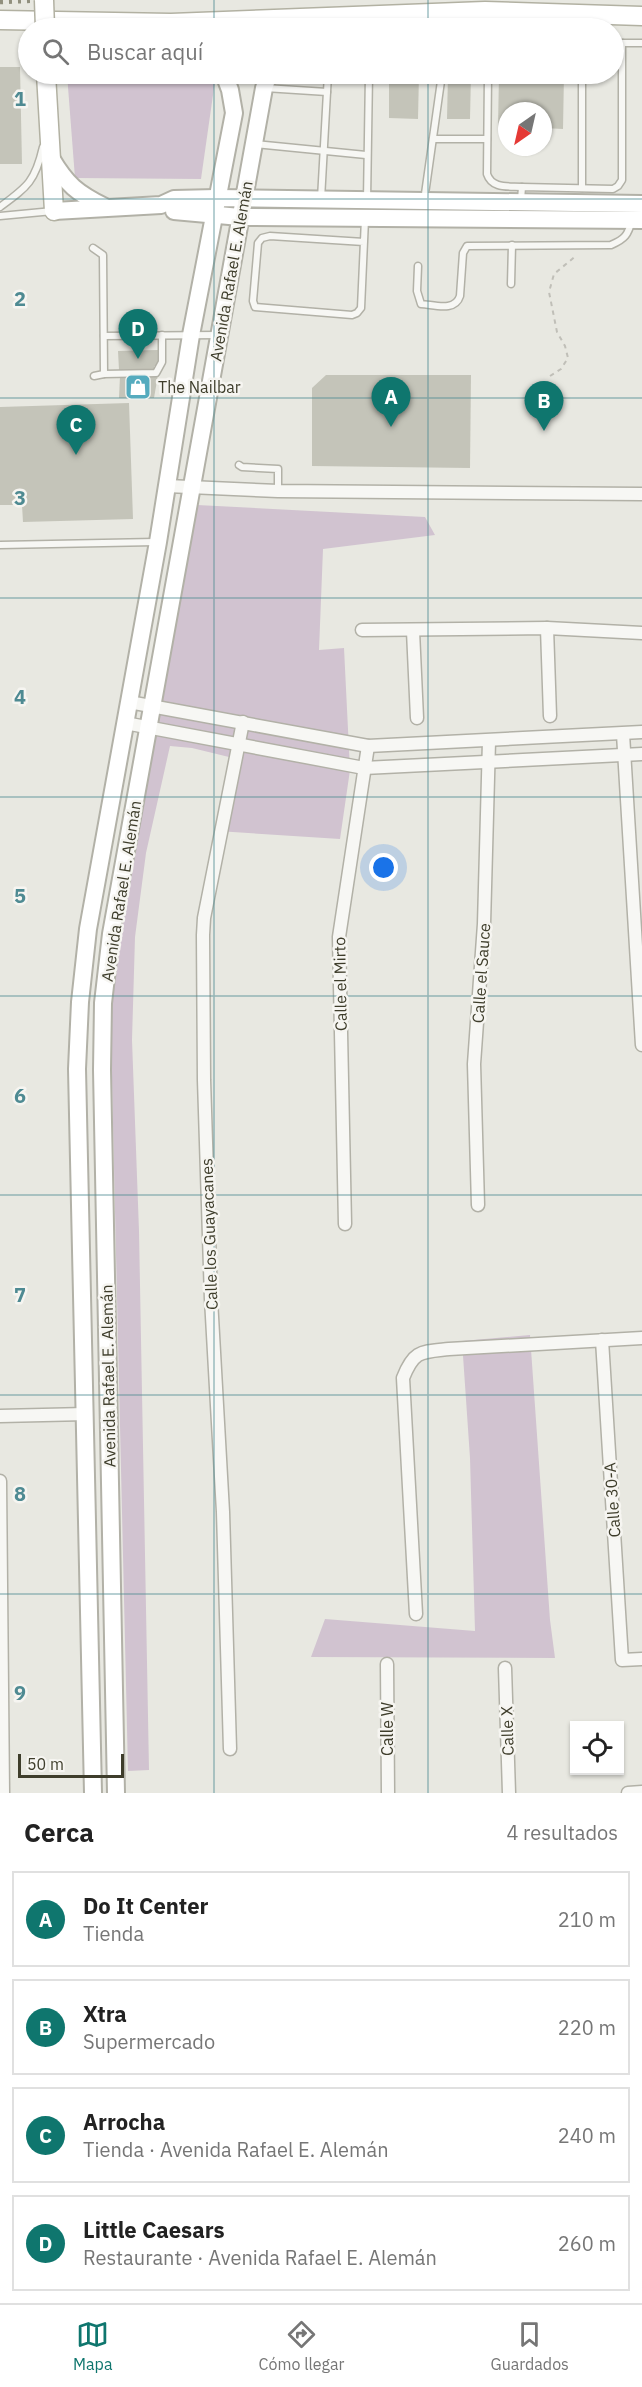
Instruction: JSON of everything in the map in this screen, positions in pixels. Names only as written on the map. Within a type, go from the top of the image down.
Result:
[{"type":"main road","points":[[44,0],[45,18]]},
{"type":"main road","points":[[332,18],[485,11],[642,16]]},
{"type":"main road","points":[[0,20],[18,21]]},
{"type":"main road","points":[[46,84],[54,211],[106,207],[168,208],[214,216],[365,218],[522,203],[637,220]]},
{"type":"main road","name":"Avenida Rafael E. Alemán","points":[[93,1793],[77,1069],[80,1002],[88,929],[158,542],[191,335],[234,113],[228,84]]},
{"type":"main road","name":"Avenida Rafael E. Alemán","points":[[116,1793],[102,1082],[104,1003],[111,934],[240,217],[266,84]]},
{"type":"main road","points":[[51,158],[70,187],[106,207]]},
{"type":"main road","points":[[168,208],[174,199],[216,198],[642,204]]},
{"type":"main road","points":[[168,208],[188,218],[198,229],[204,243],[205,258]]},
{"type":"street","points":[[167,486],[191,489],[278,491],[642,494]]},
{"type":"street","points":[[547,628],[550,716]]},
{"type":"street","points":[[362,630],[547,628],[642,633]]},
{"type":"street","points":[[413,631],[417,718]]},
{"type":"street","points":[[129,702],[368,746],[642,732]]},
{"type":"street","points":[[125,723],[364,768],[642,754]]},
{"type":"street","name":"Calle los Guayacanes","points":[[230,1749],[223,1512],[210,1288],[204,1080],[203,934],[204,918],[243,723]]},
{"type":"street","points":[[623,734],[642,1045]]},
{"type":"street","name":"Calle el Sauce","points":[[478,1205],[474,1064],[484,924],[489,741]]},
{"type":"street","name":"Calle el Mirto","points":[[345,1224],[339,937],[368,746]]},
{"type":"street","points":[[416,1614],[403,1378],[413,1356],[423,1352],[449,1349],[642,1338]]},
{"type":"street","name":"Calle 30-A","points":[[602,1340],[622,1660],[642,1659]]},
{"type":"street","points":[[0,1416],[86,1414]]},
{"type":"street","points":[[0,1481],[3,1793]]},
{"type":"street","name":"Calle W","points":[[387,1664],[388,1793]]},
{"type":"street","name":"Calle X","points":[[505,1668],[509,1793]]},
{"type":"street","points":[[628,1793],[642,1792]]},
{"type":"lane","points":[[485,11],[492,18]]},
{"type":"lane","points":[[404,18],[409,13]]},
{"type":"lane","points":[[624,43],[642,43]]},
{"type":"lane","points":[[283,84],[327,92]]},
{"type":"lane","points":[[321,199],[327,84]]},
{"type":"lane","points":[[364,242],[270,236],[262,238],[258,243],[253,301],[255,307],[352,315],[361,308],[367,200],[369,84]]},
{"type":"lane","points":[[424,201],[441,84]]},
{"type":"lane","points":[[488,84],[487,174],[489,180],[495,185],[522,203],[582,188],[613,189],[618,186],[622,180],[622,84]]},
{"type":"lane","points":[[582,84],[582,188]]},
{"type":"lane","points":[[0,207],[23,191],[32,180],[41,157],[48,118]]},
{"type":"lane","points":[[433,139],[487,139]]},
{"type":"lane","points":[[254,144],[366,155]]},
{"type":"lane","points":[[0,216],[54,211]]},
{"type":"lane","points":[[418,266],[417,291],[421,304],[453,306],[458,303],[460,296],[463,253],[467,246],[611,245],[623,240],[637,220]]},
{"type":"lane","points":[[511,284],[512,245]]},
{"type":"lane","points":[[93,248],[103,255],[104,374]]},
{"type":"lane","points":[[94,376],[156,373],[162,362],[162,335]]},
{"type":"lane","points":[[104,336],[219,335]]},
{"type":"lane","points":[[239,465],[278,468],[278,491]]},
{"type":"lane","points":[[0,545],[158,542]]},
{"type":"path","points":[[550,376],[561,369],[568,358],[565,346],[557,332],[549,292],[554,274],[576,257],[584,245]]},
{"type":"shaded area","points":[[68,84],[215,84],[201,179],[75,178]]},
{"type":"shaded area","points":[[197,505],[425,517],[435,535],[323,549],[319,650],[344,648],[350,770],[340,839],[217,831],[229,757],[192,748],[170,746],[146,853],[135,937],[132,1040],[139,1231],[149,1770],[128,1771],[110,995],[118,925]]},
{"type":"shaded area","points":[[530,1335],[550,1620],[555,1658],[311,1657],[325,1619],[475,1631],[470,1458],[462,1341]]},
{"type":"building","points":[[0,67],[18,67],[22,164],[0,164]]},
{"type":"building","points":[[389,84],[419,84],[418,119],[389,118]]},
{"type":"building","points":[[448,84],[471,84],[470,119],[447,119]]},
{"type":"building","points":[[499,84],[564,84],[563,129],[552,128],[552,102],[498,102]]},
{"type":"building","points":[[158,350],[158,366],[154,366],[154,369],[119,370],[118,351]]},
{"type":"building","name":"The Nailbar","points":[[158,375],[154,398],[119,398],[120,376]]},
{"type":"building","points":[[326,375],[471,375],[470,468],[312,466],[312,388]]},
{"type":"building","points":[[129,403],[133,519],[23,522],[22,505],[0,505],[0,407]]},
{"type":"railway","points":[[0,2],[52,0]]},
{"type":"place","name":"Little Caesars","points":[[138,359]]},
{"type":"place","name":"The Nailbar","points":[[138,387]]},
{"type":"place","name":"Do It Center","points":[[391,427]]},
{"type":"place","name":"Xtra","points":[[544,431]]},
{"type":"place","name":"Arrocha","points":[[76,455]]}]
